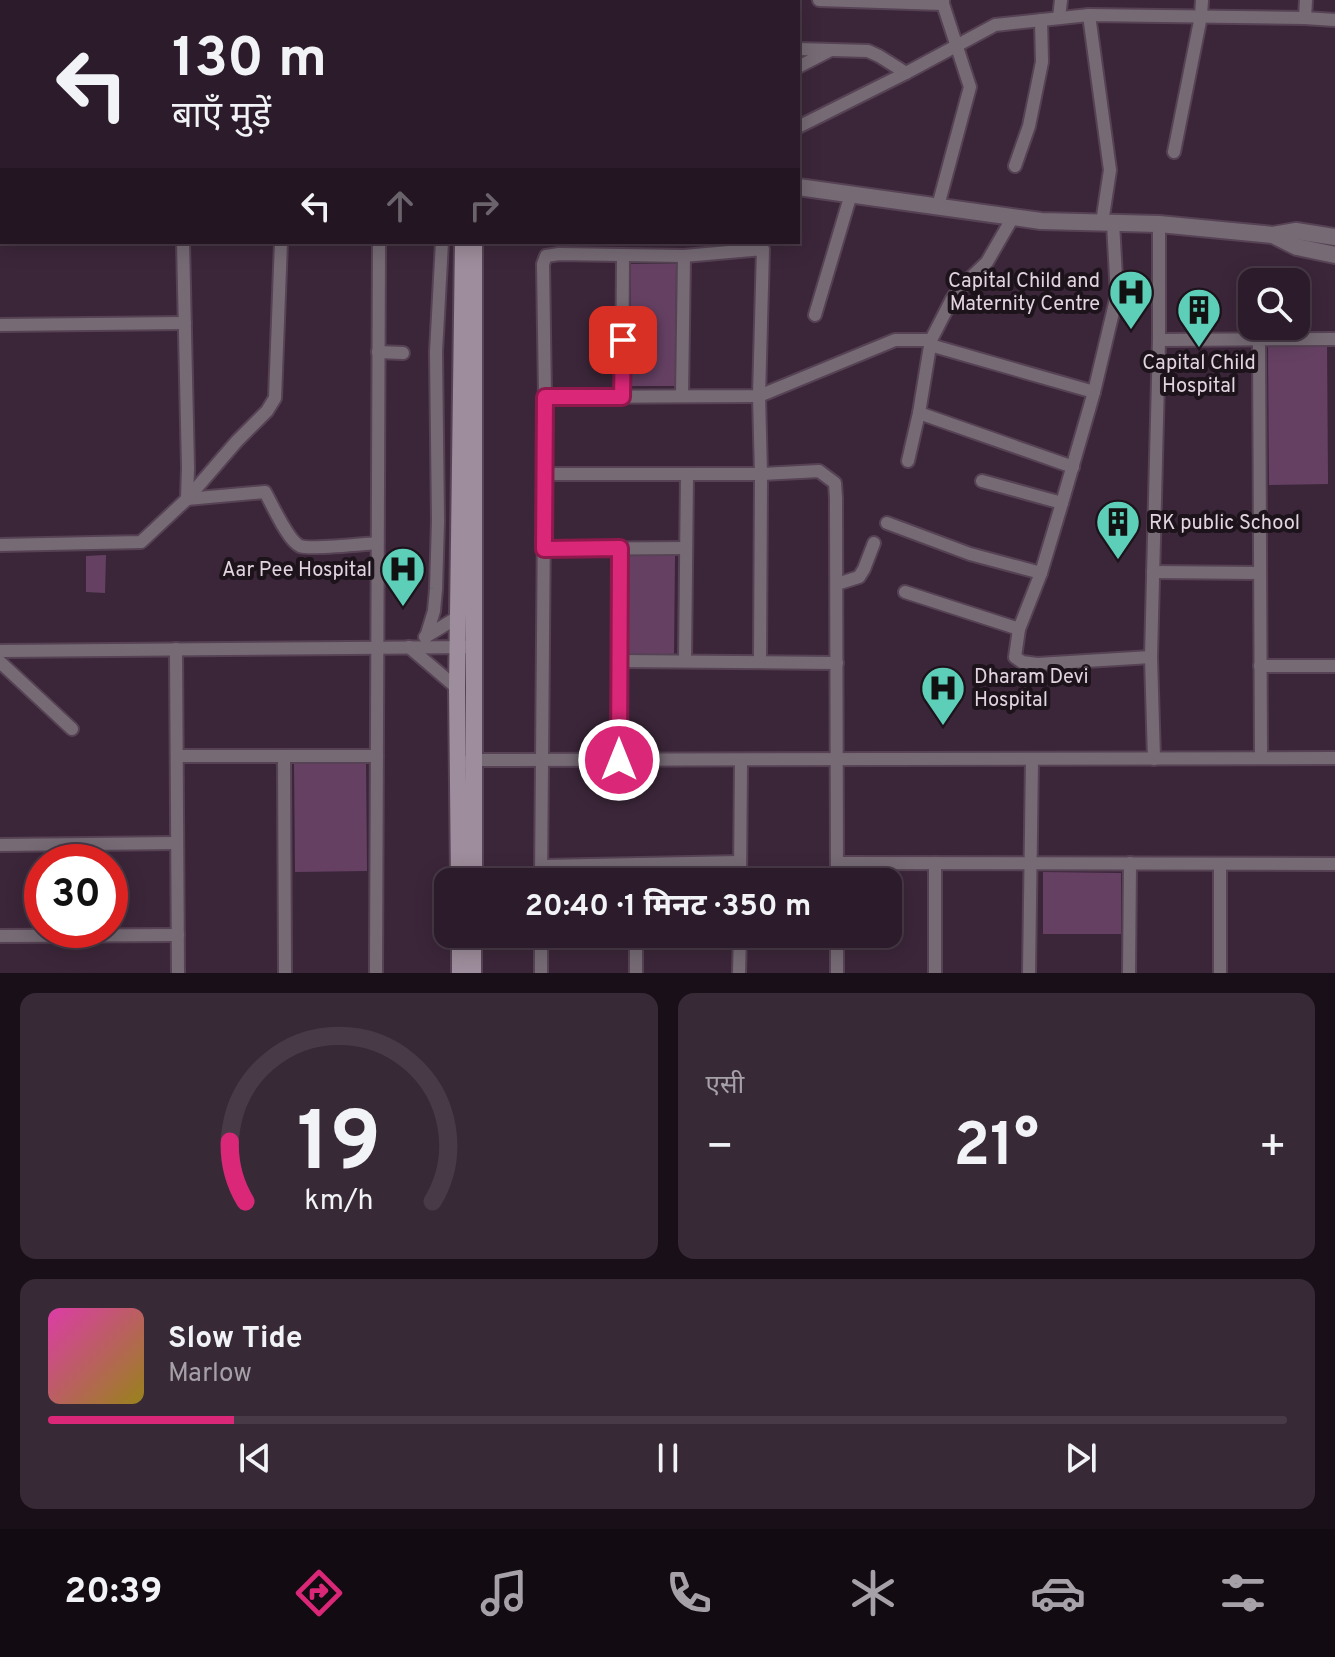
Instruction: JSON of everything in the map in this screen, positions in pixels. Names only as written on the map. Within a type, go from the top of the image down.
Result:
[{"type":"main road","points":[[463,244],[458,617],[465,647],[457,688],[473,868]]},
{"type":"main road","points":[[460,868],[466,762],[465,647],[474,244]]},
{"type":"main road","points":[[460,948],[460,973]]},
{"type":"main road","points":[[473,948],[473,973]]},
{"type":"street","points":[[819,0],[943,2],[970,87],[938,206]]},
{"type":"street","points":[[1059,18],[1061,0]]},
{"type":"street","points":[[1174,152],[1202,0]]},
{"type":"street","points":[[1305,18],[1306,0]]},
{"type":"street","points":[[1089,15],[1110,170],[1108,223],[1117,295],[1073,467],[1041,573],[1019,629],[1015,657],[1022,662],[1037,664],[1151,657]]},
{"type":"street","points":[[800,126],[995,25],[1089,15],[1335,20]]},
{"type":"street","points":[[1015,166],[1029,126],[1042,62],[1041,20]]},
{"type":"street","points":[[800,49],[868,51],[906,73]]},
{"type":"street","points":[[800,66],[833,49]]},
{"type":"street","points":[[800,187],[1041,221],[1159,224],[1273,235],[1296,231],[1335,237]]},
{"type":"street","points":[[815,315],[851,194]]},
{"type":"street","points":[[908,461],[930,343],[952,299],[987,262],[1013,217]]},
{"type":"street","points":[[1154,759],[1151,657],[1159,224]]},
{"type":"street","points":[[1273,235],[1297,247],[1335,255]]},
{"type":"street","points":[[183,244],[187,499]]},
{"type":"street","points":[[0,545],[141,542],[187,499],[267,411],[275,398],[281,244]]},
{"type":"street","points":[[376,973],[379,244]]},
{"type":"street","points":[[426,637],[434,611],[436,589],[436,352],[442,244]]},
{"type":"street","points":[[740,862],[542,866],[543,264],[546,256],[684,256],[763,249],[759,396],[760,662]]},
{"type":"street","points":[[622,397],[623,256]]},
{"type":"street","points":[[682,396],[684,256]]},
{"type":"street","points":[[0,325],[185,323]]},
{"type":"street","points":[[1159,340],[1238,339]]},
{"type":"street","points":[[1310,339],[1335,339]]},
{"type":"street","points":[[545,397],[759,396],[895,340],[930,343],[1094,392]]},
{"type":"street","points":[[1259,340],[1261,758]]},
{"type":"street","points":[[378,352],[403,353]]},
{"type":"street","points":[[919,413],[1073,467]]},
{"type":"street","points":[[544,474],[819,471],[835,483],[837,868]]},
{"type":"street","points":[[685,661],[687,474]]},
{"type":"street","points":[[982,481],[1062,503]]},
{"type":"street","points":[[187,499],[265,492],[291,538],[299,546],[377,543]]},
{"type":"street","points":[[887,523],[970,554],[1041,573]]},
{"type":"street","points":[[837,584],[859,577],[874,543]]},
{"type":"street","points":[[619,760],[620,548]]},
{"type":"street","points":[[544,549],[686,548]]},
{"type":"street","points":[[1153,572],[1260,573]]},
{"type":"street","points":[[905,592],[1019,629]]},
{"type":"street","points":[[409,647],[458,617]]},
{"type":"street","points":[[409,647],[457,688]]},
{"type":"street","points":[[0,651],[465,647]]},
{"type":"street","points":[[176,649],[178,973]]},
{"type":"street","points":[[620,661],[837,663]]},
{"type":"street","points":[[0,662],[72,729]]},
{"type":"street","points":[[1260,666],[1335,666]]},
{"type":"street","points":[[177,756],[377,756]]},
{"type":"street","points":[[284,756],[285,973]]},
{"type":"street","points":[[466,762],[1335,758]]},
{"type":"street","points":[[740,868],[741,760]]},
{"type":"street","points":[[1029,973],[1032,760]]},
{"type":"street","points":[[0,845],[177,843]]},
{"type":"street","points":[[837,863],[1335,864]]},
{"type":"street","points":[[935,863],[935,973]]},
{"type":"street","points":[[1129,973],[1130,863]]},
{"type":"street","points":[[638,864],[638,868]]},
{"type":"street","points":[[1220,864],[1220,973]]},
{"type":"street","points":[[0,936],[178,935]]},
{"type":"street","points":[[541,948],[541,973]]},
{"type":"street","points":[[636,948],[636,973]]},
{"type":"street","points":[[739,973],[740,948]]},
{"type":"street","points":[[837,948],[837,973]]},
{"type":"shaded area","points":[[631,264],[676,264],[675,386],[631,386]]},
{"type":"shaded area","points":[[1327,345],[1328,484],[1269,485],[1268,346]]},
{"type":"shaded area","points":[[628,554],[675,554],[674,654],[627,654]]},
{"type":"shaded area","points":[[106,555],[105,593],[86,592],[86,556]]},
{"type":"shaded area","points":[[294,763],[366,763],[367,871],[295,872]]},
{"type":"shaded area","points":[[1043,872],[1121,873],[1121,934],[1043,934]]},
{"type":"place","name":"Capital Child and Maternity Centre","points":[[1131,331]]},
{"type":"place","name":"Capital Child Hospital","points":[[1199,349]]},
{"type":"place","name":"RK public School","points":[[1118,561]]},
{"type":"place","name":"Aar Pee Hospital","points":[[403,608]]},
{"type":"place","name":"Dharam Devi Hospital","points":[[943,727]]},
{"type":"route","points":[[619,760],[620,548],[544,549],[544,499],[545,397],[622,397],[623,340]]}]
